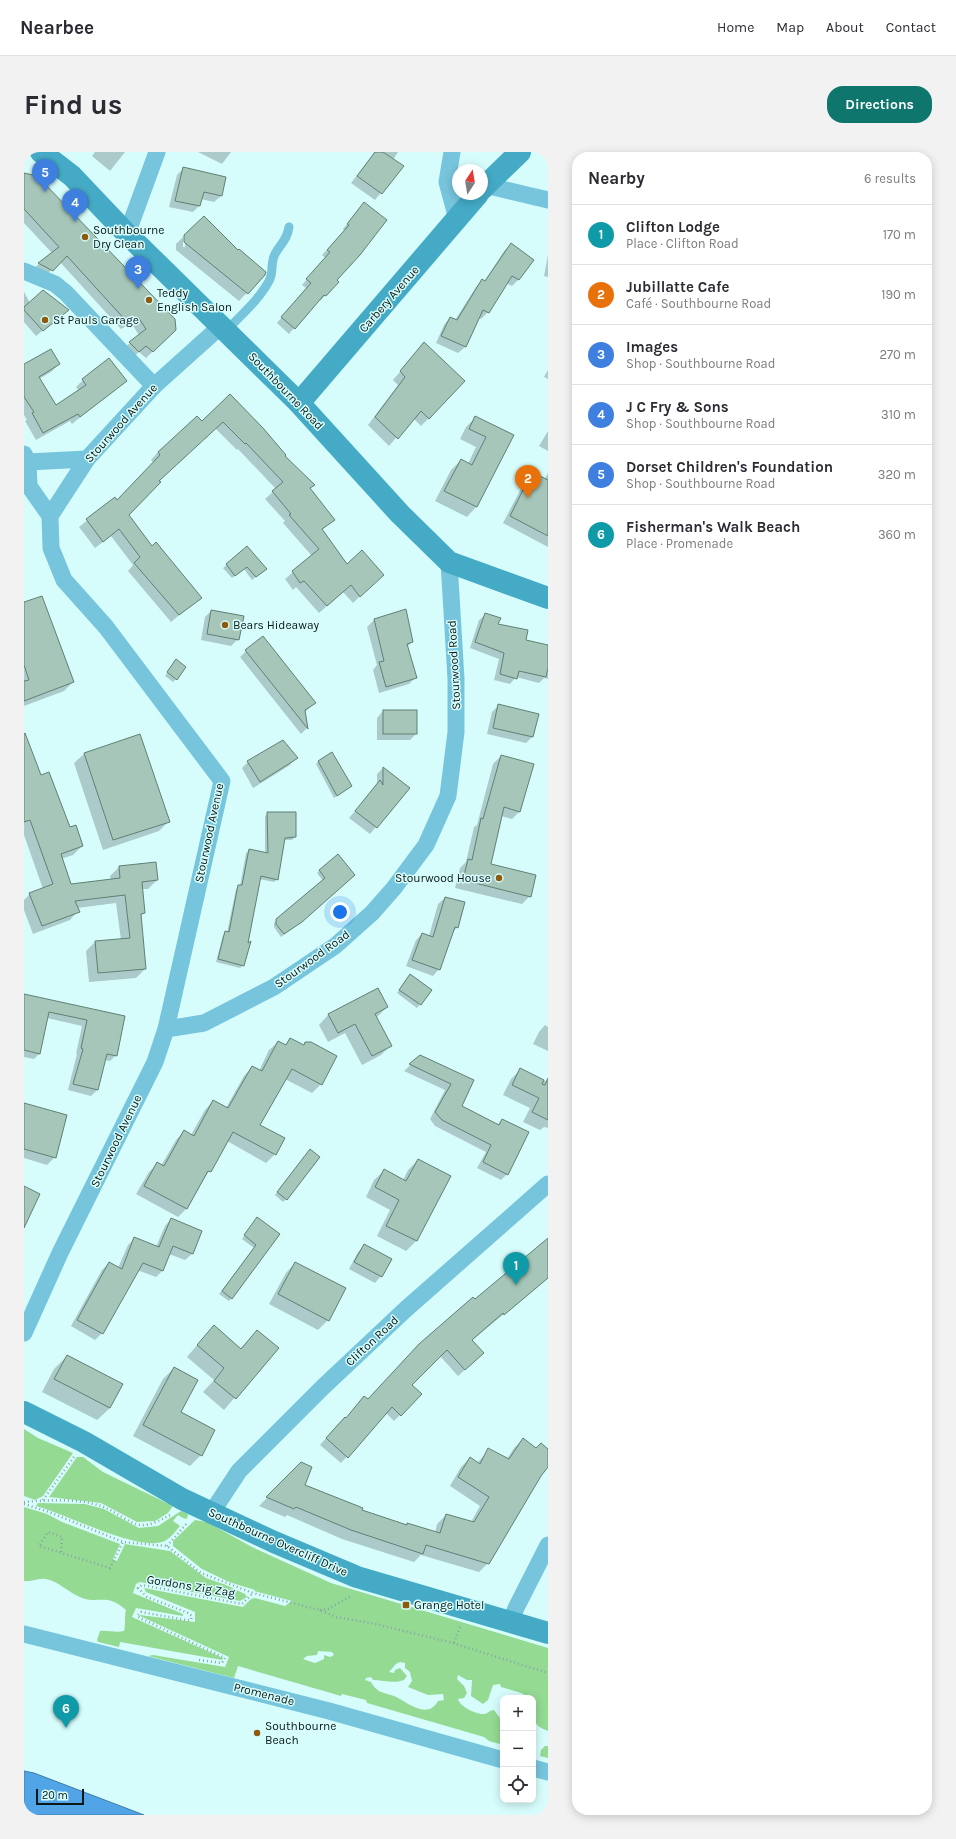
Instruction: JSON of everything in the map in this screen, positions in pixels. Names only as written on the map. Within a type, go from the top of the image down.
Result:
[{"type":"street","name":"Southbourne Road","points":[[41,152],[72,176],[127,234],[299,403],[390,503],[449,562],[548,598]]},
{"type":"street","points":[[127,234],[157,152]]},
{"type":"street","points":[[452,152],[446,182],[456,219]]},
{"type":"street","name":"Carbery Avenue","points":[[488,183],[520,152]]},
{"type":"street","points":[[488,190],[548,200]]},
{"type":"street","name":"Carbery Avenue","points":[[299,403],[472,200]]},
{"type":"street","points":[[24,271],[55,284],[66,293],[154,386]]},
{"type":"street","name":"Stourwood Avenue","points":[[24,1333],[60,1253],[156,1062],[166,1029],[222,781],[106,627],[64,580],[51,548],[50,516],[86,459],[154,386],[224,328]]},
{"type":"street","points":[[50,516],[29,486],[26,458],[86,459]]},
{"type":"street","name":"Stourwood Road","points":[[166,1029],[204,1023],[274,987],[335,946],[372,913],[426,845],[448,796],[456,732],[456,679],[449,562]]},
{"type":"street","name":"Clifton Road","points":[[197,1506],[239,1471],[323,1387],[406,1309],[548,1184]]},
{"type":"street","name":"Southbourne Overcliff Drive","points":[[24,1412],[84,1442],[197,1506],[274,1542],[357,1577],[548,1633]]},
{"type":"street","points":[[511,1621],[548,1545]]},
{"type":"street","name":"Promenade","points":[[24,1634],[329,1711],[500,1759]]},
{"type":"street","points":[[536,1769],[548,1772]]},
{"type":"lane","points":[[224,328],[256,299],[270,281],[275,253],[285,240],[289,228]]},
{"type":"path","points":[[42,1500],[84,1442]]},
{"type":"path","points":[[24,1503],[42,1500],[78,1502],[102,1506],[139,1525],[154,1523],[173,1513],[197,1506]]},
{"type":"path","points":[[24,1503],[123,1542],[167,1546],[201,1572],[253,1593],[320,1610],[336,1617],[371,1623],[450,1642],[548,1673]]},
{"type":"path","points":[[167,1546],[191,1518],[197,1506]]},
{"type":"path","points":[[61,1552],[62,1537],[48,1532],[39,1546],[110,1568],[123,1542]]},
{"type":"path","points":[[320,1610],[328,1609],[349,1597],[357,1577]]},
{"type":"path","name":"Gordons Zig Zag","points":[[193,1658],[222,1664],[225,1658],[137,1616],[141,1612],[191,1620],[192,1616],[188,1613],[147,1597],[138,1588],[142,1585],[242,1604],[253,1593]]},
{"type":"green space","points":[[24,1429],[38,1438],[73,1453],[43,1496],[35,1500],[24,1496]]},
{"type":"green space","points":[[77,1457],[83,1457],[103,1472],[173,1506],[168,1513],[155,1521],[137,1522],[101,1503],[49,1497]]},
{"type":"green space","points":[[38,1503],[85,1504],[104,1509],[139,1528],[158,1526],[181,1511],[188,1514],[187,1519],[178,1515],[173,1521],[180,1526],[167,1540],[150,1543],[135,1541],[100,1530],[36,1506]]},
{"type":"green space","points":[[24,1507],[47,1514],[62,1522],[120,1544],[113,1559],[117,1561],[125,1544],[170,1551],[206,1578],[245,1594],[247,1597],[240,1601],[140,1582],[136,1584],[133,1593],[183,1614],[183,1616],[136,1608],[132,1617],[223,1658],[222,1660],[120,1642],[119,1647],[98,1642],[97,1640],[100,1631],[124,1631],[126,1610],[108,1600],[88,1600],[82,1598],[50,1580],[43,1579],[24,1581]]},
{"type":"green space","points":[[195,1520],[207,1522],[252,1547],[331,1583],[548,1648],[548,1731],[538,1726],[536,1723],[536,1695],[525,1695],[501,1687],[500,1684],[493,1685],[488,1700],[483,1704],[471,1696],[472,1680],[467,1680],[458,1675],[457,1679],[464,1686],[467,1693],[464,1698],[458,1699],[459,1702],[465,1708],[482,1714],[494,1710],[500,1718],[500,1744],[489,1741],[484,1737],[367,1703],[366,1700],[342,1694],[341,1696],[238,1666],[234,1678],[148,1656],[153,1655],[225,1667],[229,1657],[140,1616],[195,1622],[195,1612],[146,1592],[144,1588],[243,1607],[251,1599],[255,1598],[285,1606],[292,1601],[254,1591],[255,1590],[229,1582],[202,1569],[173,1546],[173,1541]],"holes":[[[318,1651],[332,1652],[334,1655],[330,1657],[324,1655],[324,1659],[315,1663],[303,1659],[307,1656],[317,1655]],[[400,1662],[405,1663],[405,1668],[410,1672],[412,1681],[408,1687],[428,1695],[443,1694],[444,1700],[438,1701],[433,1707],[422,1710],[394,1696],[381,1692],[371,1682],[365,1680],[366,1678],[371,1677],[373,1680],[388,1682],[404,1680],[407,1676],[400,1668],[395,1670],[394,1673],[389,1672],[396,1664]]]},
{"type":"green space","points":[[545,1746],[548,1746],[548,1758],[540,1756],[541,1750]]},
{"type":"water","points":[[24,1771],[34,1773],[144,1815],[24,1815]]},
{"type":"building","points":[[375,152],[383,152],[404,166],[382,194],[357,176]]},
{"type":"building","points":[[183,167],[226,177],[222,196],[204,192],[200,206],[175,201]]},
{"type":"building","points":[[24,173],[33,175],[42,181],[175,319],[176,330],[153,352],[146,346],[139,352],[129,342],[146,329],[138,317],[128,323],[67,256],[53,271],[38,263],[59,247],[24,209]]},
{"type":"building","points":[[364,202],[387,220],[360,255],[337,280],[339,282],[326,296],[324,295],[295,329],[281,317],[311,283],[306,279],[330,252],[327,250],[349,225],[347,224]]},
{"type":"building","points":[[204,216],[238,250],[239,249],[266,272],[248,294],[184,242],[184,235]]},
{"type":"building","points":[[511,243],[534,260],[519,280],[512,276],[489,313],[483,310],[466,347],[441,336],[450,317],[457,320],[482,279],[485,281]]},
{"type":"building","name":"St Pauls Garage","points":[[43,290],[69,310],[43,331],[24,310],[24,307]]},
{"type":"building","points":[[424,342],[465,381],[429,419],[421,411],[398,439],[375,417],[405,377],[400,371]]},
{"type":"building","points":[[51,349],[60,364],[39,377],[56,405],[86,385],[82,379],[109,358],[127,381],[80,417],[78,414],[43,433],[32,413],[34,412],[24,397],[24,364]]},
{"type":"building","points":[[230,394],[263,428],[286,455],[285,456],[315,485],[310,488],[335,520],[322,529],[347,564],[362,550],[384,575],[360,597],[351,585],[327,606],[304,581],[300,583],[292,571],[319,549],[289,515],[291,514],[272,491],[283,482],[246,443],[245,444],[223,422],[159,481],[161,482],[129,515],[152,546],[156,542],[202,598],[179,615],[134,563],[140,557],[119,529],[103,542],[86,519],[115,497],[117,500],[160,455],[158,452],[197,416],[202,421]]},
{"type":"building","points":[[475,416],[514,435],[477,507],[444,491],[461,459],[472,465],[486,437],[469,429]]},
{"type":"building","points":[[532,472],[548,480],[548,536],[510,516]]},
{"type":"building","points":[[247,546],[267,569],[256,577],[247,567],[235,576],[226,564]]},
{"type":"building","points":[[42,596],[74,682],[24,701],[24,681],[29,680],[24,665],[24,602]]},
{"type":"building","points":[[406,609],[413,642],[407,644],[417,678],[386,687],[379,662],[384,661],[374,619]]},
{"type":"building","name":"Bears Hideaway","points":[[211,610],[244,616],[239,640],[207,634]]},
{"type":"building","points":[[485,613],[501,618],[498,624],[528,630],[526,640],[548,645],[548,668],[546,677],[519,671],[517,679],[500,674],[504,653],[475,642]]},
{"type":"building","points":[[263,636],[316,703],[305,710],[308,729],[245,650]]},
{"type":"building","points":[[176,659],[186,667],[177,680],[167,672]]},
{"type":"building","points":[[498,704],[539,714],[533,737],[493,728]]},
{"type":"building","points":[[383,710],[417,710],[417,734],[383,734]]},
{"type":"building","points":[[25,733],[41,775],[49,772],[70,827],[76,825],[83,846],[61,854],[71,884],[120,878],[119,866],[156,862],[158,880],[142,882],[145,913],[141,914],[146,969],[98,973],[95,941],[130,938],[125,895],[75,901],[80,912],[42,926],[29,893],[53,884],[30,820],[24,822]]},
{"type":"building","points":[[140,734],[170,822],[113,840],[84,753]]},
{"type":"building","points":[[283,740],[298,758],[260,782],[247,761]]},
{"type":"building","points":[[332,752],[352,786],[337,796],[318,761]]},
{"type":"building","points":[[501,755],[534,764],[520,812],[504,807],[491,864],[536,875],[531,897],[463,880],[468,859],[472,860],[481,818],[483,819]]},
{"type":"building","points":[[383,767],[410,788],[377,828],[355,811],[380,780],[383,785]]},
{"type":"building","points":[[267,812],[296,812],[296,837],[285,838],[278,880],[261,876],[248,943],[251,941],[244,966],[218,959],[225,931],[229,932],[238,885],[242,885],[249,849],[268,853]]},
{"type":"building","points":[[338,854],[355,875],[302,922],[284,934],[276,924],[276,919],[325,878],[319,870]]},
{"type":"building","points":[[445,897],[465,902],[458,928],[455,927],[440,970],[412,960],[422,933],[433,937]]},
{"type":"building","points":[[410,974],[432,990],[421,1005],[399,990]]},
{"type":"building","points":[[378,988],[388,1007],[375,1014],[392,1046],[372,1056],[355,1024],[338,1033],[328,1014]]},
{"type":"building","points":[[24,994],[125,1016],[117,1056],[107,1054],[98,1090],[73,1084],[83,1049],[81,1048],[87,1020],[49,1012],[40,1054],[24,1050]]},
{"type":"building","points":[[290,1038],[304,1045],[305,1042],[311,1042],[337,1056],[322,1085],[292,1069],[260,1125],[285,1138],[276,1155],[233,1132],[211,1172],[208,1171],[187,1209],[144,1186],[157,1162],[164,1166],[184,1130],[194,1136],[213,1100],[228,1108],[252,1066],[262,1071],[278,1041],[286,1045]]},
{"type":"building","points":[[420,1055],[474,1080],[462,1106],[499,1125],[502,1119],[529,1132],[508,1175],[483,1162],[491,1145],[442,1120],[435,1112],[451,1084],[409,1064]]},
{"type":"building","points":[[520,1068],[544,1080],[542,1084],[545,1085],[548,1078],[548,1120],[532,1112],[539,1098],[512,1085]]},
{"type":"building","points":[[24,1103],[67,1115],[56,1158],[24,1149]]},
{"type":"building","points":[[310,1149],[320,1157],[287,1200],[277,1192]]},
{"type":"building","points":[[418,1159],[451,1176],[417,1241],[386,1226],[399,1200],[375,1187],[384,1169],[406,1181]]},
{"type":"building","points":[[24,1186],[40,1194],[24,1228]]},
{"type":"building","points":[[257,1217],[280,1234],[232,1299],[222,1291],[256,1245],[244,1235]]},
{"type":"building","points":[[171,1218],[202,1231],[193,1254],[173,1246],[163,1271],[143,1263],[103,1334],[77,1320],[109,1262],[122,1269],[134,1237],[159,1247]]},
{"type":"building","points":[[548,1238],[548,1278],[504,1315],[503,1313],[472,1340],[484,1353],[465,1370],[447,1350],[412,1385],[422,1394],[401,1416],[392,1407],[348,1458],[326,1438],[345,1417],[346,1418],[364,1396],[368,1399],[419,1344],[473,1297],[475,1299]]},
{"type":"building","points":[[364,1244],[392,1259],[382,1277],[354,1262]]},
{"type":"building","points":[[295,1262],[346,1288],[329,1321],[278,1294]]},
{"type":"building","points":[[214,1325],[241,1349],[257,1330],[279,1348],[236,1399],[214,1381],[224,1368],[197,1345]]},
{"type":"building","points":[[67,1355],[123,1384],[110,1408],[54,1379]]},
{"type":"building","points":[[174,1367],[198,1380],[181,1412],[215,1430],[202,1456],[143,1425]]},
{"type":"building","points":[[523,1438],[536,1448],[541,1443],[548,1449],[548,1467],[541,1476],[489,1564],[426,1545],[423,1554],[351,1530],[296,1507],[294,1509],[266,1497],[301,1462],[312,1467],[305,1485],[363,1508],[362,1510],[407,1525],[407,1523],[440,1533],[446,1514],[474,1522],[489,1497],[458,1477],[470,1457],[480,1464],[488,1448],[509,1459]]},
{"type":"place","name":"Dorset Children's Foundation","points":[[45,192]]},
{"type":"place","name":"J C Fry & Sons","points":[[75,222]]},
{"type":"place","name":"Southbourne Dry Clean","points":[[85,237]]},
{"type":"place","name":"Images","points":[[138,289]]},
{"type":"place","name":"Teddy English Salon","points":[[149,300]]},
{"type":"place","name":"St Pauls Garage","points":[[45,320]]},
{"type":"place","name":"Jubillatte Cafe","points":[[528,498]]},
{"type":"place","name":"Bears Hideaway","points":[[225,625]]},
{"type":"place","name":"Stourwood House","points":[[499,878]]},
{"type":"place","name":"Clifton Lodge","points":[[516,1285]]},
{"type":"place","name":"Grange Hotel","points":[[406,1605]]},
{"type":"place","name":"Fisherman's Walk Beach","points":[[66,1728]]},
{"type":"place","name":"Southbourne Beach","points":[[257,1733]]}]
